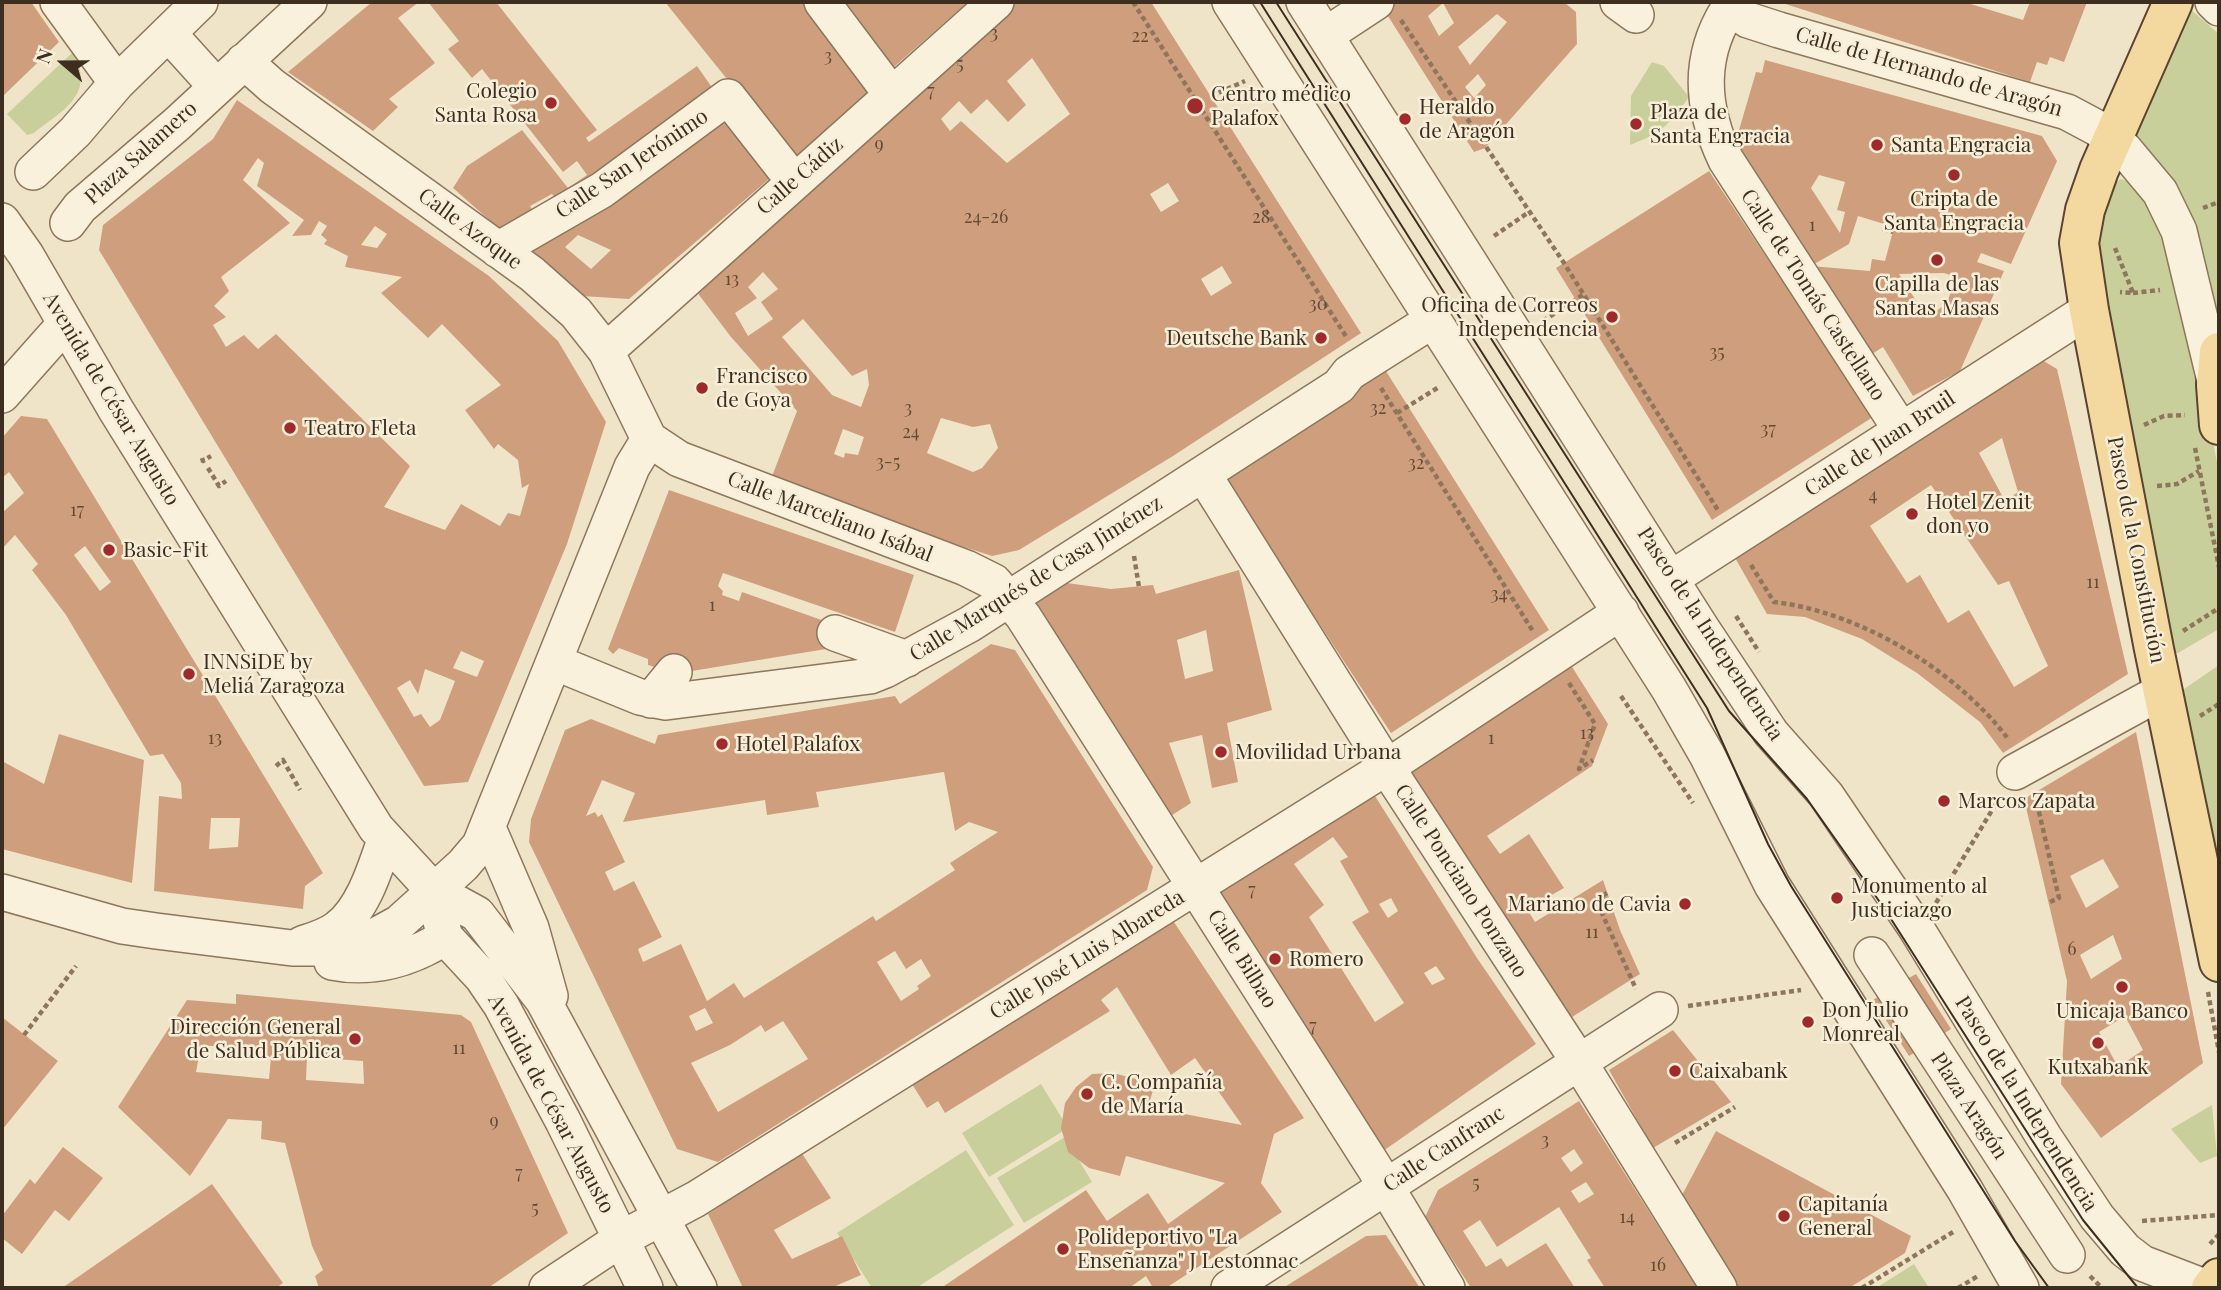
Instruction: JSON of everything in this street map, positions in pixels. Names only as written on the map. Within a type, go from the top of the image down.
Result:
[{"type":"main road","name":"Paseo de la Constitución","points":[[2172,2],[2088,200],[2080,230],[2089,310],[2154,649],[2219,962]]},
{"type":"main road","points":[[2204,420],[2218,369]]},
{"type":"main road","points":[[2209,1288],[2214,1261]]},
{"type":"street","points":[[58,2],[117,83]]},
{"type":"street","points":[[33,172],[75,132],[117,83],[200,2]]},
{"type":"street","name":"Plaza Salamero","points":[[68,223],[80,207],[177,124],[215,85],[309,2]]},
{"type":"street","points":[[822,2],[892,94]]},
{"type":"street","name":"Calle Cádiz","points":[[606,351],[793,180],[996,2]]},
{"type":"street","points":[[1230,2],[1621,612],[1707,755],[1772,885],[1965,1190],[2021,1288]]},
{"type":"street","name":"Paseo de la Independencia","points":[[1304,2],[1758,714],[1826,795],[1916,928],[2044,1137],[2098,1217],[2125,1250],[2142,1263],[2209,1288]]},
{"type":"street","points":[[2213,2],[2219,8]]},
{"type":"street","name":"Calle de Hernando de Aragón","points":[[1731,5],[1748,20],[1779,30],[2067,112],[2113,140]]},
{"type":"street","name":"Calle de Tomás Castellano","points":[[1731,5],[1718,30],[1705,86],[1711,129],[1726,160],[1901,430]]},
{"type":"street","points":[[1332,31],[1387,7]]},
{"type":"street","name":"Plaza Salamero","points":[[169,33],[215,85]]},
{"type":"street","name":"Calle Azoque","points":[[244,61],[272,86],[435,189],[498,250],[532,274],[576,313],[606,351],[649,439]]},
{"type":"street","name":"Calle San Jerónimo","points":[[498,250],[602,190],[728,97],[793,180]]},
{"type":"street","points":[[2113,140],[2149,175],[2179,231],[2218,369]]},
{"type":"street","name":"Avenida de César Augusto","points":[[2,221],[385,840],[433,890],[477,914],[528,978],[559,1026],[699,1288]]},
{"type":"street","name":"Calle de Juan Bruil","points":[[1672,579],[2089,310]]},
{"type":"street","name":"Calle Marqués de Casa Jiménez","points":[[554,662],[651,700],[681,701],[870,676],[907,659],[1008,599],[1339,386],[1349,373],[1433,320]]},
{"type":"street","points":[[2,395],[65,324]]},
{"type":"street","points":[[2,892],[122,926],[292,948],[343,948],[366,941],[399,923],[473,854],[488,828],[632,467],[649,439]]},
{"type":"street","name":"Calle Marceliano Isábal","points":[[649,439],[680,459],[966,568],[994,582],[1008,599]]},
{"type":"street","name":"Calle Ponciano Ponzano","points":[[1203,474],[1341,711],[1387,767],[1579,1062],[1719,1288]]},
{"type":"street","name":"Calle Bilbao","points":[[1008,599],[1023,616],[1196,887],[1447,1288]]},
{"type":"street","name":"Calle José Luis Albareda","points":[[547,1288],[621,1239],[662,1218],[1387,767],[1621,612]]},
{"type":"street","points":[[835,633],[907,659]]},
{"type":"street","points":[[651,700],[674,672]]},
{"type":"street","points":[[2021,770],[2148,699]]},
{"type":"street","name":"Avenida de César Augusto","points":[[488,828],[531,928],[559,1026]]},
{"type":"street","points":[[292,948],[339,928],[348,918],[370,879],[385,840]]},
{"type":"street","name":"Avenida de César Augusto","points":[[433,890],[445,937],[495,994],[563,1121],[645,1288]]},
{"type":"street","points":[[292,948],[337,963],[386,962],[420,953],[445,937]]},
{"type":"street","name":"Plaza Aragón","points":[[1872,956],[2067,1255]]},
{"type":"street","name":"Calle Canfranc","points":[[1229,1288],[1660,1010]]},
{"type":"path","points":[[1133,2],[1349,341]]},
{"type":"path","points":[[1387,7],[1564,263],[1721,515]]},
{"type":"path","points":[[1211,96],[1256,77]]},
{"type":"path","points":[[1494,236],[1529,212]]},
{"type":"path","points":[[1883,229],[1893,232]]},
{"type":"path","points":[[2133,293],[2168,289]]},
{"type":"path","points":[[1535,326],[1584,295]]},
{"type":"path","points":[[1396,413],[1448,380]]},
{"type":"path","points":[[1378,384],[1546,660],[1595,724],[1579,769],[1593,760]]},
{"type":"path","name":"Paseo de la Constitución","points":[[2140,428],[2164,416],[2204,420]]},
{"type":"path","points":[[202,458],[203,461],[211,456]]},
{"type":"path","points":[[208,468],[219,485],[226,481]]},
{"type":"path","name":"Paseo de la Constitución","points":[[2152,485],[2177,484],[2199,471]]},
{"type":"path","points":[[1747,558],[1774,603],[1800,605],[1867,628],[1908,652],[1991,716],[2021,770],[2059,898],[2050,902]]},
{"type":"path","name":"Paseo de la Constitución","points":[[2182,631],[2219,608]]},
{"type":"path","points":[[2199,716],[2219,704]]},
{"type":"path","points":[[276,765],[282,760],[300,790]]},
{"type":"path","points":[[1931,911],[2021,770]]},
{"type":"path","points":[[1607,893],[1596,900],[1630,980]]},
{"type":"path","points":[[24,1035],[76,965]]},
{"type":"path","points":[[1660,1010],[1803,990]]},
{"type":"path","points":[[1675,1143],[1735,1107]]},
{"type":"path","points":[[2132,1222],[2219,1214]]},
{"type":"path","points":[[1862,1288],[1957,1230]]},
{"type":"path","points":[[2214,1261],[2219,1234]]},
{"type":"path","points":[[1958,1288],[1978,1276]]},
{"type":"green space","points":[[2190,9],[2219,34],[2219,302],[2215,316],[2185,225],[2194,220],[2174,182],[2152,154],[2148,162],[2132,137]]},
{"type":"green space","points":[[73,52],[81,79],[79,90],[66,108],[34,133],[27,135],[7,114]]},
{"type":"green space","points":[[1652,62],[1664,66],[1689,97],[1664,127],[1630,145],[1631,96]]},
{"type":"green space","points":[[2121,179],[2137,185],[2162,227],[2187,309],[2219,473],[2219,629],[2178,653],[2173,653],[2098,296],[2098,211],[2107,187]]},
{"type":"green space","points":[[2219,665],[2219,913],[2179,696],[2184,689]]},
{"type":"green space","points":[[1041,1084],[1068,1128],[989,1177],[962,1133]]},
{"type":"green space","points":[[2212,1105],[2217,1156],[2200,1163],[2171,1129]]},
{"type":"green space","points":[[1065,1137],[1092,1182],[1024,1223],[997,1178]]},
{"type":"green space","points":[[966,1150],[1014,1225],[916,1288],[872,1288],[837,1233]]},
{"type":"green space","points":[[1914,1264],[1929,1288],[1876,1288]]},
{"type":"building","points":[[2,2],[31,2],[59,42],[2,97]]},
{"type":"building","points":[[372,2],[419,2],[398,18],[435,63],[389,99],[398,107],[373,131],[288,72]]},
{"type":"building","points":[[428,2],[496,2],[597,130],[586,138],[589,142],[697,66],[718,96],[561,207],[552,194],[530,206],[538,219],[505,234],[453,188],[467,166],[522,130],[568,188],[587,175],[577,161],[563,172],[482,69],[472,78],[448,49],[459,41]]},
{"type":"building","points":[[665,2],[803,2],[872,89],[792,160]]},
{"type":"building","points":[[835,2],[968,2],[887,73]]},
{"type":"building","points":[[1006,2],[1151,2],[1361,333],[1173,456],[1019,550],[992,556],[830,503],[771,479],[797,411],[731,337],[693,287]],"holes":[[[1032,58],[1070,114],[1007,163],[961,121],[950,131],[941,119],[959,101],[971,114],[987,99],[1008,122],[1026,105],[1007,81]],[[1168,183],[1179,201],[1161,212],[1150,194]],[[1222,266],[1232,283],[1211,296],[1201,279]],[[763,272],[778,289],[761,302],[773,319],[748,336],[735,313],[757,298],[748,287]],[[803,319],[852,376],[867,369],[869,385],[861,407],[832,395],[782,337]],[[941,418],[973,427],[990,424],[998,448],[982,468],[973,472],[927,453]],[[843,429],[864,437],[858,455],[845,453],[844,458],[834,454]]]},
{"type":"building","points":[[1386,2],[1564,2],[1576,12],[1577,44],[1485,148],[1474,152],[1381,5]],"holes":[[[1443,3],[1454,23],[1439,36],[1428,16]],[[1497,14],[1507,22],[1470,65],[1458,47]],[[1478,74],[1486,85],[1474,98],[1465,87]]]},
{"type":"building","points":[[1779,2],[1964,2],[2023,20],[2030,2],[2087,2],[2064,62],[2050,57],[2047,65],[2037,62],[2030,82]]},
{"type":"building","points":[[1765,60],[2042,136],[2057,161],[2011,264],[1981,253],[1977,262],[2004,271],[1960,371],[1913,396],[1883,347],[1869,356],[1811,266],[1739,150],[1743,139],[1737,137],[1756,72],[1762,73]],"holes":[[[1819,175],[1845,182],[1837,210],[1845,212],[1840,233],[1811,188]],[[1858,216],[1894,227],[1885,261],[1872,259],[1870,271],[1811,266],[1849,244]],[[1944,273],[1956,277],[1947,303],[1927,318],[1899,274]]]},
{"type":"building","points":[[237,100],[489,276],[558,341],[606,422],[567,544],[468,782],[424,786],[99,250],[103,225],[213,139]],"holes":[[[258,158],[264,163],[257,186],[304,220],[292,236],[311,235],[319,221],[327,226],[321,235],[327,240],[324,244],[348,256],[345,267],[402,277],[381,293],[428,338],[442,324],[501,385],[465,410],[494,449],[498,444],[518,460],[522,488],[529,484],[520,516],[508,513],[500,526],[461,504],[445,530],[384,507],[410,466],[276,334],[258,349],[244,335],[226,347],[213,325],[226,317],[214,306],[229,291],[221,277],[290,223],[243,180]],[[375,226],[387,234],[377,248],[361,245]],[[461,651],[484,661],[477,677],[453,668]],[[425,669],[455,681],[440,720],[430,727],[421,714],[414,717],[397,688],[410,680],[418,694]]]},
{"type":"building","points":[[721,107],[775,174],[629,299],[582,296],[513,246]],"holes":[[[578,235],[611,250],[591,269],[565,247]]]},
{"type":"building","points":[[1709,171],[1873,417],[1712,520],[1556,268]]},
{"type":"building","points":[[2042,360],[2057,369],[2128,674],[2003,753],[1980,722],[1917,673],[1862,639],[1805,617],[1767,614],[1734,556]],"holes":[[[2002,438],[2018,492],[2005,501],[1979,453]],[[1931,485],[1998,585],[2009,581],[2048,666],[2014,687],[1969,610],[1948,623],[1920,575],[1907,583],[1870,526]]]},
{"type":"building","points":[[1384,368],[1549,630],[1391,733],[1221,474]]},
{"type":"building","points":[[21,416],[47,419],[323,873],[305,886],[303,909],[154,891],[159,796],[182,799],[181,783],[163,754],[150,756],[66,615],[32,570],[38,564],[15,535],[2,549],[2,513],[24,493],[9,472],[2,478],[2,438]],"holes":[[[85,546],[111,582],[100,591],[74,555]],[[211,818],[240,818],[238,847],[209,849]]]},
{"type":"building","points":[[669,490],[914,575],[895,632],[723,573],[718,586],[723,591],[722,595],[739,601],[742,592],[833,624],[838,647],[692,671],[690,678],[648,665],[648,659],[619,648],[613,654],[608,649]]},
{"type":"building","points":[[1239,570],[1272,710],[1227,723],[1238,782],[1212,788],[1202,735],[1169,743],[1191,803],[1166,819],[1024,596],[1052,581],[1111,589],[1153,585],[1156,594]],"holes":[[[1206,630],[1213,671],[1185,679],[1177,640]]]},
{"type":"building","points":[[991,644],[1015,650],[1153,867],[1147,890],[718,1162],[677,1149],[529,842],[531,819],[565,730],[591,719],[655,744],[658,735],[895,696],[900,704]],"holes":[[[944,772],[955,831],[969,822],[998,832],[950,863],[955,870],[876,921],[873,916],[744,998],[734,983],[707,1001],[681,944],[643,962],[638,949],[662,937],[634,881],[614,891],[605,872],[625,862],[602,814],[598,817],[595,812],[586,816],[602,780],[635,793],[623,822],[765,800],[767,815],[819,807],[816,792]],[[895,951],[906,969],[921,959],[931,976],[917,986],[919,989],[901,1001],[877,962]],[[705,1008],[713,1023],[696,1031],[689,1016]],[[783,1021],[808,1059],[718,1112],[691,1063],[730,1045],[761,1025],[765,1032]]]},
{"type":"building","points":[[1569,662],[1608,724],[1592,766],[1487,836],[1500,854],[1529,834],[1564,888],[1527,909],[1535,922],[1603,880],[1620,930],[1640,974],[1569,1019],[1403,766]]},
{"type":"building","points":[[2136,732],[2203,1063],[2101,1138],[2061,1084],[2067,981],[2024,799]],"holes":[[[2103,859],[2119,887],[2086,908],[2070,876]],[[2113,935],[2122,959],[2091,979],[2080,955]],[[2125,1016],[2143,1050],[2118,1067],[2099,1032]]]},
{"type":"building","points":[[59,734],[144,760],[132,883],[2,849],[2,761],[44,784]]},
{"type":"building","points":[[1370,788],[1477,958],[1536,1044],[1376,1156],[1211,888]],"holes":[[[1333,837],[1348,857],[1340,861],[1369,912],[1352,922],[1404,1003],[1375,1022],[1309,917],[1324,905],[1294,864]],[[1391,898],[1398,911],[1388,918],[1379,904]],[[1436,966],[1445,979],[1432,985],[1424,973]]]},
{"type":"building","points":[[1170,916],[1304,1118],[1274,1134],[1261,1183],[1282,1212],[1166,1288],[1153,1288],[1146,1276],[1129,1288],[941,1288],[1086,1190],[1107,1221],[1148,1193],[1168,1224],[1225,1183],[1126,1156],[1120,1176],[1089,1168],[1068,1152],[1061,1128],[1065,1103],[1076,1087],[1092,1074],[1113,1073],[1155,1084],[1148,1107],[1242,1125],[1195,1058],[1171,1075],[1117,987],[1101,1000],[1110,1011],[945,1113],[938,1101],[927,1108],[912,1084],[926,1076],[921,1069]]},
{"type":"building","points":[[1916,974],[1951,1029],[1940,1036],[1905,980]]},
{"type":"building","points":[[1884,993],[1919,1050],[1909,1056],[1873,1000]]},
{"type":"building","points":[[236,994],[461,1015],[471,1022],[568,1233],[488,1288],[319,1288],[315,1276],[323,1270],[312,1246],[285,1143],[261,1139],[262,1121],[228,1119],[190,1176],[118,1107],[187,1000],[236,1004]],"holes":[[[201,1045],[233,1048],[233,1055],[271,1057],[269,1079],[196,1072]],[[307,1057],[363,1061],[364,1084],[306,1080]]]},
{"type":"building","points":[[2,1017],[58,1061],[2,1130]]},
{"type":"building","points":[[1673,1030],[1731,1102],[1653,1148],[1609,1070]]},
{"type":"building","points":[[1579,1101],[1697,1288],[1605,1288],[1587,1260],[1591,1258],[1559,1207],[1497,1247],[1480,1220],[1463,1231],[1486,1267],[1501,1258],[1507,1267],[1546,1243],[1575,1288],[1471,1288],[1425,1217],[1438,1190]],"holes":[[[1574,1149],[1583,1163],[1571,1172],[1561,1158]],[[1586,1182],[1594,1194],[1579,1203],[1571,1191]]]},
{"type":"building","name":"Capitanía General","points":[[1716,1131],[1911,1236],[1905,1253],[1849,1288],[1739,1288],[1682,1195]]},
{"type":"building","points":[[63,1147],[103,1178],[69,1221],[55,1210],[22,1254],[2,1238],[2,1216],[30,1179],[35,1184]]},
{"type":"building","points":[[801,1152],[831,1198],[774,1230],[792,1259],[842,1236],[861,1275],[831,1288],[743,1288],[708,1214]]},
{"type":"building","points":[[212,1184],[283,1283],[276,1288],[62,1288]]},
{"type":"building","points":[[1386,1235],[1420,1288],[1283,1288],[1366,1236]]},
{"type":"tram line","points":[[1260,2],[1707,708],[1768,844],[1791,886],[2015,1241],[2049,1288]]},
{"type":"tram line","points":[[1276,2],[1729,711],[1807,799],[1884,908],[2083,1220],[2138,1288]]},
{"type":"place","name":"Colegio Santa Rosa","points":[[551,103]]},
{"type":"place","name":"Centro médico Palafox","points":[[1195,106]]},
{"type":"place","name":"Heraldo de Aragón","points":[[1405,119]]},
{"type":"place","name":"Plaza de Santa Engracia","points":[[1636,124]]},
{"type":"place","name":"Santa Engracia","points":[[1877,145]]},
{"type":"place","name":"Cripta de Santa Engracia","points":[[1954,175]]},
{"type":"place","name":"Capilla de las Santas Masas","points":[[1937,260]]},
{"type":"place","name":"Oficina de Correos Independencia","points":[[1612,317]]},
{"type":"place","name":"Deutsche Bank","points":[[1321,338]]},
{"type":"place","name":"Francisco de Goya","points":[[702,388]]},
{"type":"place","name":"Teatro Fleta","points":[[290,428]]},
{"type":"place","name":"Hotel Zenit don yo","points":[[1912,514]]},
{"type":"place","name":"Basic-Fit","points":[[109,550]]},
{"type":"place","name":"INNSiDE by Meliá Zaragoza","points":[[189,674]]},
{"type":"place","name":"Hotel Palafox","points":[[722,744]]},
{"type":"place","name":"Movilidad Urbana","points":[[1221,752]]},
{"type":"place","name":"Marcos Zapata","points":[[1944,801]]},
{"type":"place","name":"Monumento al Justiciazgo","points":[[1837,898]]},
{"type":"place","name":"Mariano de Cavia","points":[[1685,904]]},
{"type":"place","name":"Romero","points":[[1275,959]]},
{"type":"place","name":"Unicaja Banco","points":[[2122,987]]},
{"type":"place","name":"Don Julio Monreal","points":[[1808,1022]]},
{"type":"place","name":"Dirección General de Salud Pública","points":[[355,1039]]},
{"type":"place","name":"Kutxabank","points":[[2098,1043]]},
{"type":"place","name":"Caixabank","points":[[1675,1071]]},
{"type":"place","name":"C. Compañía de María","points":[[1087,1094]]},
{"type":"place","name":"Capitanía General","points":[[1784,1216]]},
{"type":"place","name":"Polideportivo \"La Enseñanza\" J Lestonnac","points":[[1063,1249]]}]
